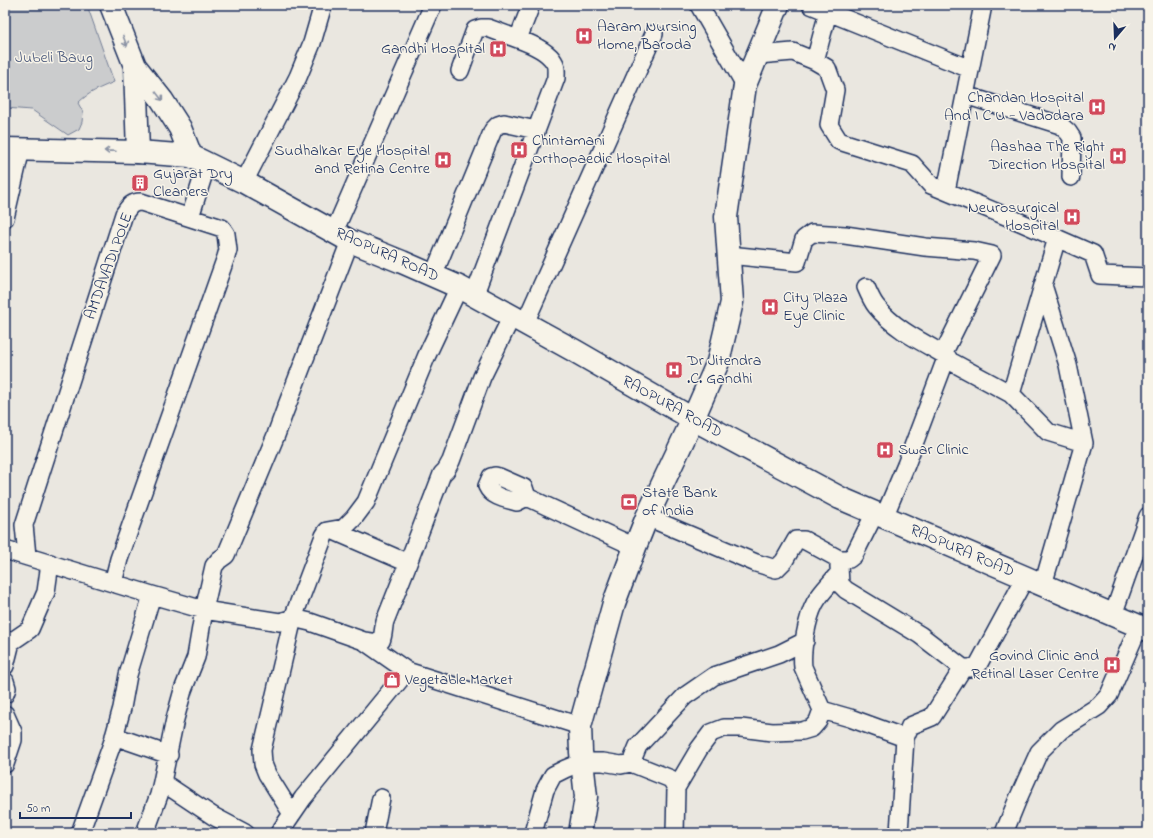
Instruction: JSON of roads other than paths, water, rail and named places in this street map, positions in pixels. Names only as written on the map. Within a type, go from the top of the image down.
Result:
[{"type":"main road","points":[[111,5],[135,66],[162,100],[199,160]]},
{"type":"main road","points":[[580,833],[586,797],[580,726],[614,603],[635,547],[647,517],[718,362],[732,302],[726,217],[745,85],[778,5]]},
{"type":"main road","points":[[135,66],[138,152]]},
{"type":"main road","points":[[13,149],[138,152],[199,160]]},
{"type":"main road","name":"RAOPURA ROAD","points":[[199,160],[244,182],[342,236],[466,291],[575,351],[693,419],[840,498],[1144,628]]},
{"type":"street","points":[[244,182],[298,77],[312,43],[323,5]]},
{"type":"street","points":[[145,833],[159,795],[183,690],[196,656],[214,566],[226,555],[276,435],[342,236],[433,5]]},
{"type":"street","points":[[518,39],[531,5]]},
{"type":"street","points":[[699,5],[745,85]]},
{"type":"street","points":[[810,5],[970,69]]},
{"type":"street","points":[[946,191],[982,5]]},
{"type":"street","points":[[815,61],[828,12]]},
{"type":"street","points":[[292,814],[267,774],[263,764],[262,750],[293,618],[327,531],[334,531],[344,528],[366,502],[427,355],[466,291],[536,130],[556,78],[556,68],[554,62],[548,55],[529,43],[488,28],[480,28],[475,30],[460,71]]},
{"type":"street","points":[[5,550],[204,610],[280,622],[293,618],[310,622],[364,641],[378,643],[381,641],[384,635],[383,628],[385,621],[442,474],[451,461],[482,377],[518,320],[654,34]]},
{"type":"street","points":[[758,55],[793,52],[815,61],[827,68],[835,90],[829,125],[839,141],[912,164],[931,185],[1093,254],[1100,275],[1148,276]]},
{"type":"street","points":[[965,95],[1060,125],[1072,138],[1071,177]]},
{"type":"street","points":[[433,276],[493,130],[498,125],[504,124],[536,130]]},
{"type":"street","points":[[5,218],[13,149]]},
{"type":"street","points":[[190,217],[199,160]]},
{"type":"street","name":"AMDAVADI POLE","points":[[27,556],[24,525],[124,214],[135,202],[140,202],[190,217],[222,228],[226,234],[228,250],[119,559],[113,583]]},
{"type":"street","points":[[729,255],[797,262],[804,239],[812,233],[845,235],[992,255],[944,352],[950,361],[1011,394],[1048,432],[1084,443]]},
{"type":"street","points":[[1011,394],[1057,238]]},
{"type":"street","points":[[839,566],[840,584],[846,590],[920,635],[963,668],[970,668],[978,665],[1034,581],[1084,443],[1068,365],[1043,285]]},
{"type":"street","points":[[866,287],[876,306],[892,322],[909,334],[947,356]]},
{"type":"street","points":[[675,833],[676,788],[699,749],[711,733],[724,728],[741,728],[772,732],[802,731],[812,728],[818,721],[822,710],[802,667],[807,626],[816,602],[839,566],[854,555],[879,515],[906,465],[947,356]]},
{"type":"street","points":[[527,497],[635,547]]},
{"type":"street","points":[[1113,615],[1148,516]]},
{"type":"street","points":[[647,517],[756,563],[776,569],[784,561],[796,540],[804,540],[839,566]]},
{"type":"street","points":[[334,531],[408,563]]},
{"type":"street","points":[[5,666],[12,642],[30,629],[46,592],[50,563]]},
{"type":"street","points":[[80,833],[114,736],[122,708],[128,675],[152,595]]},
{"type":"street","points":[[1004,833],[1039,752],[1061,730],[1099,706],[1109,695],[1118,672],[1144,628]]},
{"type":"street","points":[[364,641],[407,671],[580,726]]},
{"type":"street","points":[[631,763],[638,746],[685,696],[714,676],[779,654],[805,641]]},
{"type":"street","points":[[899,833],[905,738],[910,726],[932,717],[963,668]]},
{"type":"street","points":[[279,833],[303,798],[407,671]]},
{"type":"street","points":[[822,710],[850,718],[905,738]]},
{"type":"street","points":[[5,714],[13,732],[13,740],[5,764]]},
{"type":"street","points":[[114,736],[169,755]]},
{"type":"street","points":[[533,833],[545,790],[553,775],[582,762],[603,762],[621,765],[631,763],[671,779],[676,788]]},
{"type":"street","points":[[162,782],[213,816],[245,833]]},
{"type":"street","points":[[374,833],[381,798]]},
{"type":"place","name":"Aaram Nursing Home, Baroda","points":[[584,36]]},
{"type":"place","name":"Gandhi Hospital","points":[[498,49]]},
{"type":"place","name":"Chandan Hospital And I C U - Vadodara","points":[[1097,107]]},
{"type":"place","name":"Chintamani Orthopaedic Hospital","points":[[519,150]]},
{"type":"place","name":"Aashaa The Right Direction Hospital","points":[[1118,156]]},
{"type":"place","name":"Sudhalkar Eye Hospital and Retina Centre","points":[[443,160]]},
{"type":"place","name":"Gujarat Dry Cleaners","points":[[140,183]]},
{"type":"place","name":"Neurosurgical Hospital","points":[[1072,217]]},
{"type":"place","name":"City Plaza Eye Clinic","points":[[770,307]]},
{"type":"place","name":"Dr Jitendra .C. Gandhi","points":[[674,370]]},
{"type":"place","name":"Swar Clinic","points":[[885,450]]},
{"type":"place","name":"State Bank of India","points":[[629,502]]},
{"type":"place","name":"Govind Clinic and Retinal Laser Centre","points":[[1112,665]]},
{"type":"place","name":"Vegetable Market","points":[[392,680]]},
{"type":"park label","name":"Jubeli Baug","points":[[54,58]]}]
